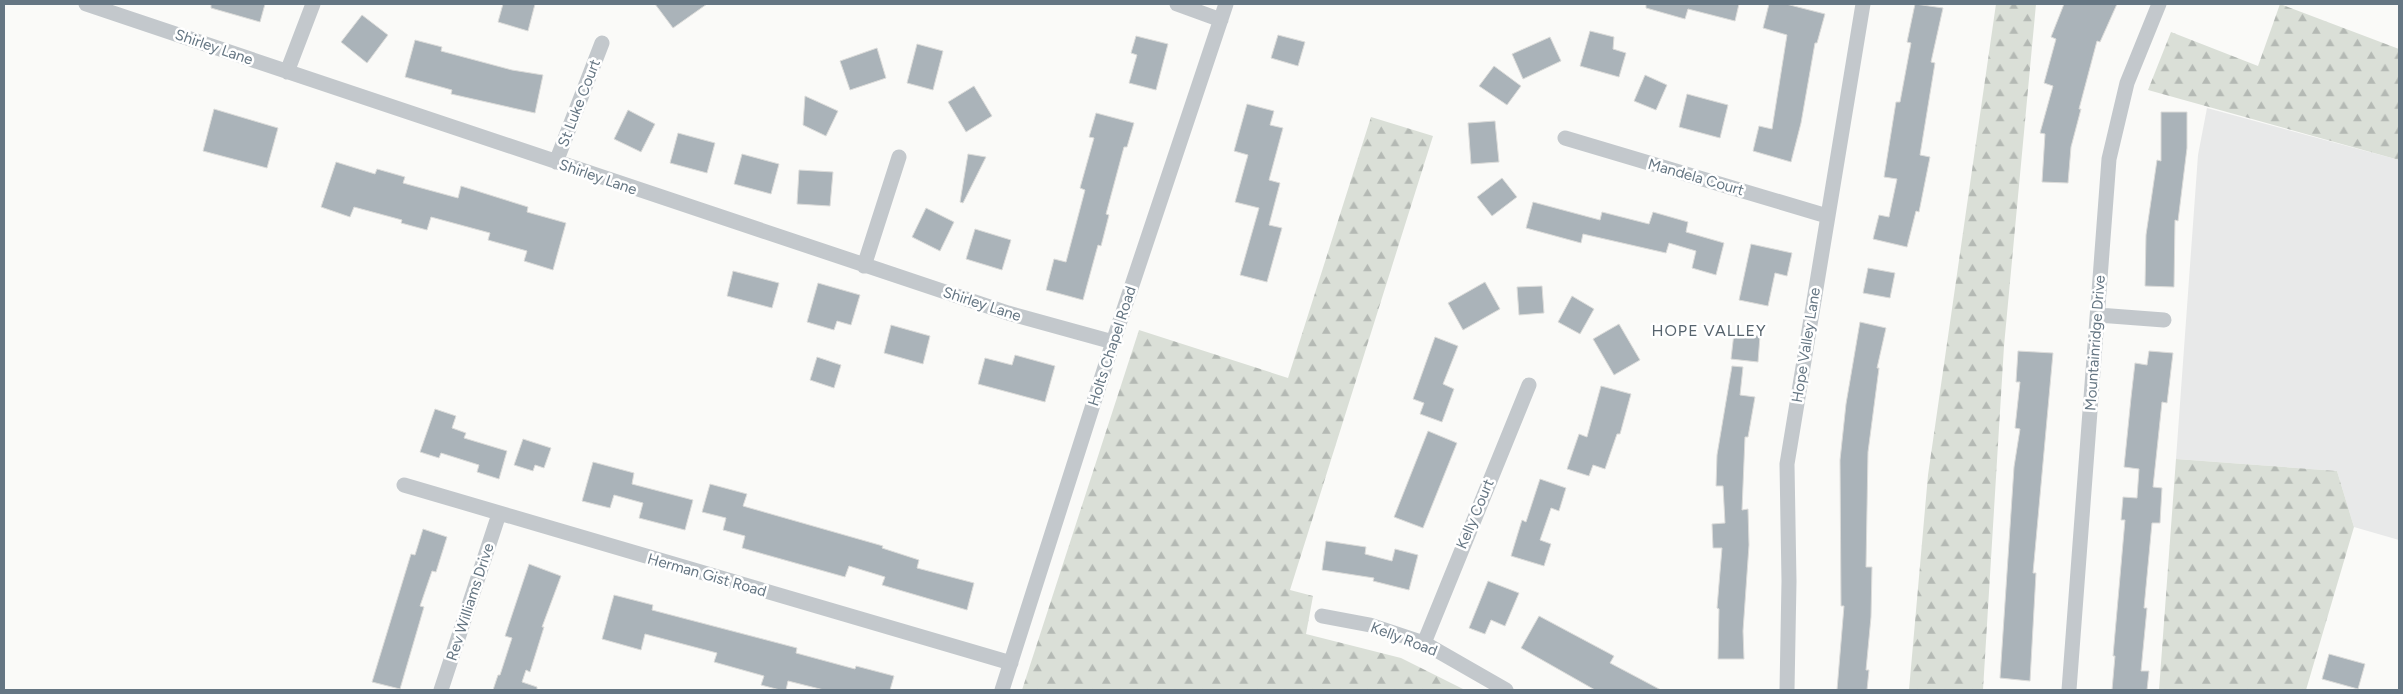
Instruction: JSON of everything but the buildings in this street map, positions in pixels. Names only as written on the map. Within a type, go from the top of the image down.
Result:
[{"type":"street","name":"Shirley Lane","points":[[86,4],[1008,314],[1113,342]]},
{"type":"street","points":[[287,72],[313,4]]},
{"type":"street","points":[[1177,4],[1221,20]]},
{"type":"street","name":"Holts Chapel Road","points":[[1002,690],[1113,342],[1226,4]]},
{"type":"street","name":"Hope Valley Lane","points":[[1787,690],[1789,582],[1787,464],[1863,4]]},
{"type":"street","name":"Mountainridge Drive","points":[[2069,690],[2109,159],[2128,83],[2159,4]]},
{"type":"street","name":"St Luke Court","points":[[556,162],[602,43]]},
{"type":"street","name":"Mandela Court","points":[[1565,138],[1827,216]]},
{"type":"street","points":[[864,266],[900,157]]},
{"type":"street","points":[[2098,316],[2164,320]]},
{"type":"street","name":"Kelly Court","points":[[1424,643],[1529,385]]},
{"type":"street","name":"Herman Gist Road","points":[[404,486],[1010,663]]},
{"type":"street","name":"Rev Williams Drive","points":[[441,690],[498,514]]},
{"type":"street","name":"Kelly Road","points":[[1322,616],[1370,625],[1424,643],[1506,690]]},
{"type":"shaded area","points":[[2207,108],[2399,160],[2399,540],[2354,527],[2337,471],[2176,459],[2198,155]]},
{"type":"green space","points":[[1996,4],[2036,4],[2004,346],[1983,690],[1909,690],[1928,475]]},
{"type":"green space","points":[[2280,4],[2399,49],[2399,160],[2148,90],[2171,32],[2258,66]]},
{"type":"green space","points":[[1371,117],[1433,136],[1290,590],[1313,596],[1306,634],[1401,658],[1465,690],[1022,690],[1139,330],[1288,378]]},
{"type":"green space","points":[[2176,459],[2337,471],[2354,527],[2306,690],[2159,690]]},
{"type":"district","name":"HOPE VALLEY","points":[[1709,330]]}]
